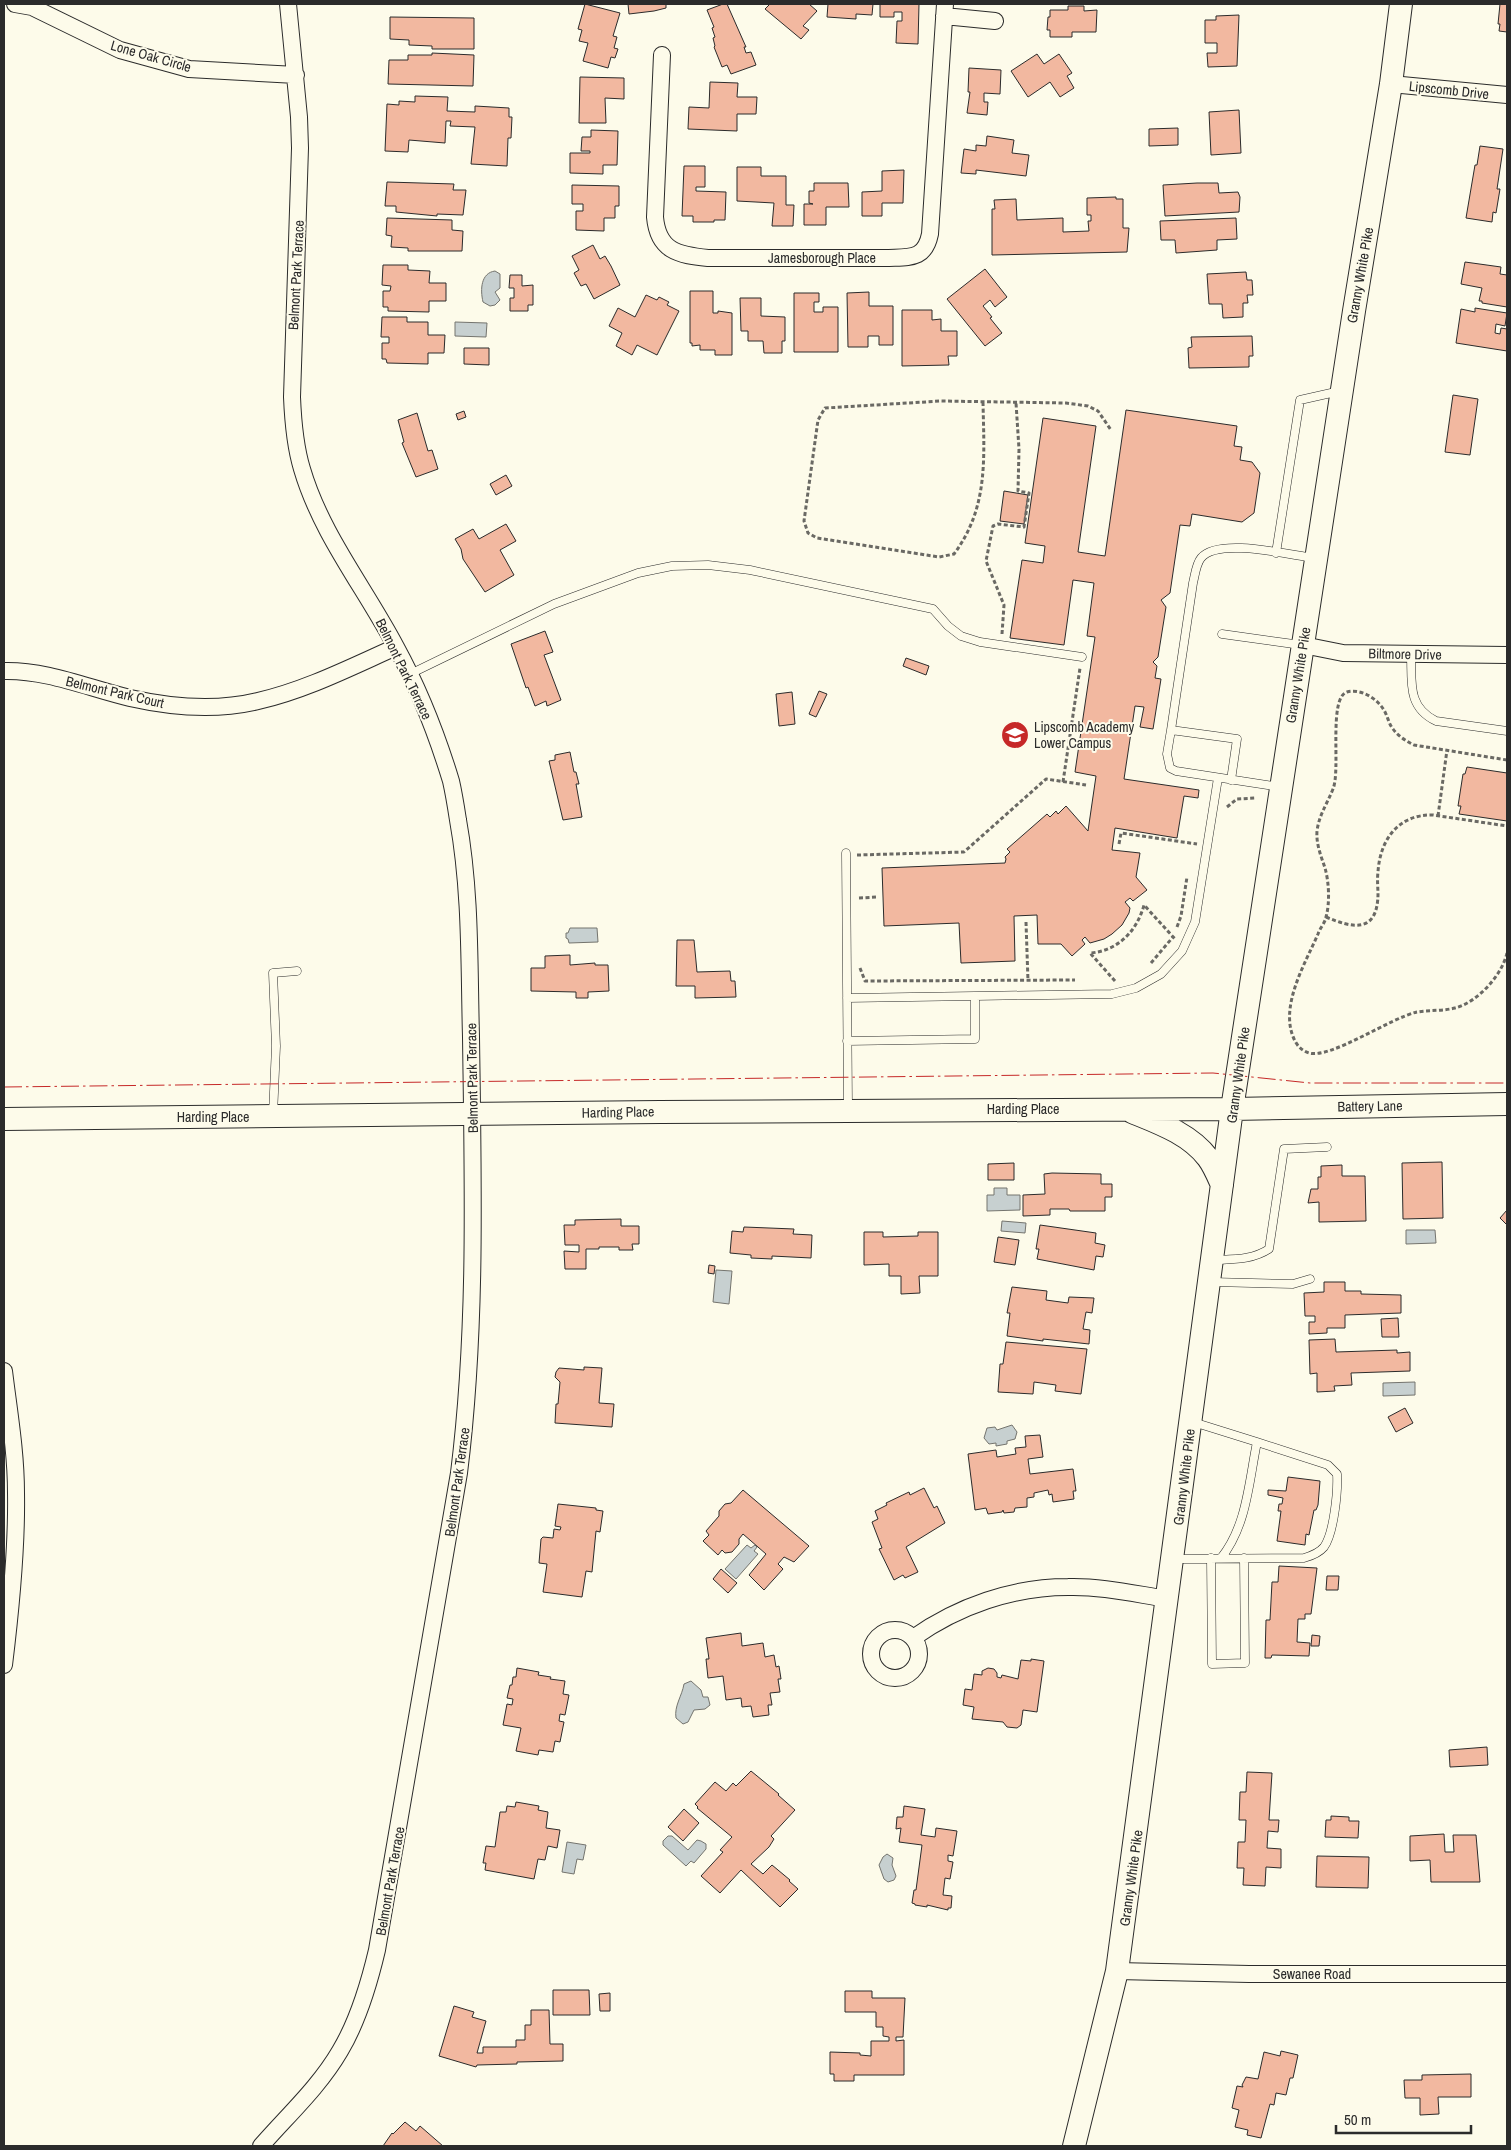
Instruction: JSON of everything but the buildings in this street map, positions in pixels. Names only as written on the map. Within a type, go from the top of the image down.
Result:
[{"type":"main road","name":"Granny White Pike","points":[[1074,2146],[1117,1971],[1232,1109],[1391,84],[1401,4]]},
{"type":"main road","name":"Battery Lane","points":[[1232,1109],[1507,1104]]},
{"type":"main road","name":"Harding Place","points":[[4,1119],[1122,1108],[1232,1109]]},
{"type":"main road","points":[[1122,1108],[1168,1127],[1195,1144],[1209,1158],[1222,1185]]},
{"type":"street","name":"Lone Oak Circle","points":[[15,4],[32,7],[120,50],[189,69],[296,75]]},
{"type":"street","name":"Belmont Park Terrace","points":[[261,2146],[308,2094],[340,2051],[366,1991],[378,1950],[449,1541],[464,1434],[474,1269],[468,895],[464,848],[451,784],[428,716],[410,674],[324,524],[307,487],[298,452],[292,397],[300,116],[288,4]]},
{"type":"street","points":[[945,10],[995,20]]},
{"type":"street","name":"Jamesborough Place","points":[[662,55],[655,217],[659,237],[664,244],[681,254],[708,258],[908,257],[923,251],[930,234],[945,10]]},
{"type":"street","name":"Lipscomb Drive","points":[[1391,84],[1507,95]]},
{"type":"street","name":"Biltmore Drive","points":[[1303,646],[1343,653],[1507,656]]},
{"type":"street","name":"Belmont Park Court","points":[[4,672],[21,671],[49,676],[159,704],[220,706],[258,701],[281,694],[336,674],[396,647]]},
{"type":"street","points":[[4,1371],[15,1457],[16,1492],[14,1562],[4,1665]]},
{"type":"street","points":[[913,1638],[932,1624],[952,1614],[977,1604],[1022,1591],[1070,1586],[1120,1591],[1168,1599]]},
{"type":"street","name":"Sewanee Road","points":[[1117,1971],[1249,1974],[1507,1974]]},
{"type":"lane","points":[[1276,553],[1300,400],[1342,391]]},
{"type":"lane","points":[[1281,787],[1181,773],[1170,768],[1167,754],[1193,583],[1198,563],[1208,552],[1223,547],[1316,558]]},
{"type":"lane","points":[[410,674],[523,618],[577,595],[654,569],[688,564],[731,567],[764,572],[933,609],[948,626],[961,636],[980,642],[1082,657]]},
{"type":"lane","points":[[1222,634],[1303,646]]},
{"type":"lane","points":[[1411,654],[1413,697],[1416,705],[1426,716],[1436,720],[1507,731]]},
{"type":"lane","points":[[1171,730],[1237,739],[1231,780]]},
{"type":"lane","points":[[847,998],[1102,994],[1125,991],[1148,983],[1172,964],[1184,948],[1195,922],[1218,778]]},
{"type":"lane","points":[[846,854],[848,1111]]},
{"type":"lane","points":[[273,1117],[276,1046],[273,973],[297,971]]},
{"type":"lane","points":[[848,1041],[975,1039],[975,996]]},
{"type":"lane","points":[[1211,1271],[1258,1256],[1269,1249],[1284,1149],[1327,1147]]},
{"type":"lane","points":[[1211,1271],[1293,1284],[1310,1278]]},
{"type":"lane","points":[[1173,1559],[1304,1558],[1316,1554],[1328,1540],[1337,1489],[1337,1474],[1328,1465],[1191,1422]]},
{"type":"lane","points":[[1221,1558],[1231,1546],[1243,1515],[1257,1442]]},
{"type":"lane","points":[[1211,1558],[1212,1664],[1245,1663],[1244,1558]]},
{"type":"path","points":[[983,402],[984,474],[981,490],[970,529],[954,554],[939,557],[817,538],[808,533],[804,521],[818,420],[825,408],[941,401],[1066,403],[1088,406],[1103,416],[1111,430]]},
{"type":"path","points":[[1000,645],[1005,613],[1004,605],[986,561],[993,526],[998,524],[1024,528],[1029,493],[1018,491],[1019,449],[1016,402]]},
{"type":"path","points":[[1064,782],[1082,657]]},
{"type":"path","points":[[1507,760],[1414,745],[1392,729],[1386,713],[1376,700],[1360,693],[1348,692],[1343,695],[1337,710],[1335,723],[1337,773],[1334,786],[1322,812],[1317,834],[1326,876],[1328,898],[1326,917],[1294,994],[1290,1010],[1291,1033],[1298,1046],[1309,1053],[1324,1052],[1400,1017],[1416,1012],[1456,1008],[1465,1004],[1482,991],[1506,967],[1507,953]]},
{"type":"path","points":[[1438,816],[1447,750]]},
{"type":"path","points":[[846,854],[964,852],[1046,779],[1086,785]]},
{"type":"path","points":[[1226,812],[1227,806],[1236,798],[1255,798]]},
{"type":"path","points":[[1326,917],[1351,926],[1365,924],[1370,920],[1377,903],[1379,864],[1391,835],[1406,820],[1423,815],[1507,826]]},
{"type":"path","points":[[1120,844],[1121,833],[1207,845]]},
{"type":"path","points":[[1192,853],[1194,835]]},
{"type":"path","points":[[858,855],[858,864]]},
{"type":"path","points":[[1145,970],[1173,937],[1181,916],[1188,871]]},
{"type":"path","points":[[858,892],[859,902]]},
{"type":"path","points":[[846,899],[878,897]]},
{"type":"path","points":[[1125,991],[1090,953],[1106,950],[1123,941],[1136,926],[1144,905],[1184,948]]},
{"type":"path","points":[[1026,922],[1028,995]]},
{"type":"path","points":[[860,958],[860,968],[865,981],[1076,980]]},
{"type":"path","points":[[1105,980],[1114,980],[1122,977]]},
{"type":"shaded area","points":[[495,271],[500,274],[500,288],[495,292],[500,300],[495,305],[490,306],[483,302],[482,287],[484,278],[490,272]]},
{"type":"shaded area","points":[[455,322],[487,323],[486,337],[455,336]]},
{"type":"shaded area","points":[[570,928],[597,928],[598,942],[569,943],[566,933],[568,933]]},
{"type":"shaded area","points":[[994,1188],[1007,1188],[1007,1195],[1020,1195],[1020,1210],[987,1211],[987,1195],[994,1195]]},
{"type":"shaded area","points":[[1002,1221],[1026,1223],[1025,1233],[1001,1231]]},
{"type":"shaded area","points":[[1406,1230],[1435,1230],[1436,1243],[1406,1244]]},
{"type":"shaded area","points":[[716,1270],[732,1271],[729,1304],[713,1302]]},
{"type":"shaded area","points":[[1415,1382],[1415,1395],[1383,1396],[1383,1383]]},
{"type":"shaded area","points":[[1012,1425],[1017,1432],[1015,1439],[1007,1441],[1007,1444],[996,1446],[996,1443],[989,1444],[984,1438],[987,1428],[995,1427],[997,1430]]},
{"type":"shaded area","points":[[747,1545],[751,1548],[755,1545],[757,1547],[754,1551],[758,1554],[736,1579],[725,1569]]},
{"type":"shaded area","points":[[691,1681],[701,1690],[703,1697],[708,1697],[710,1705],[705,1709],[694,1710],[688,1722],[683,1724],[676,1718],[676,1709],[684,1684]]},
{"type":"shaded area","points":[[668,1836],[672,1836],[688,1850],[697,1840],[706,1844],[706,1849],[694,1863],[691,1861],[686,1866],[663,1845],[663,1841]]},
{"type":"shaded area","points":[[567,1842],[586,1845],[583,1860],[577,1859],[574,1874],[562,1872]]},
{"type":"shaded area","points":[[887,1854],[893,1858],[892,1865],[896,1876],[894,1880],[888,1882],[884,1879],[879,1865]]},
{"type":"power","points":[[4,1087],[1213,1073],[1310,1083],[1507,1083]]},
{"type":"place","name":"Lipscomb Academy Lower Campus","points":[[1015,735]]}]
